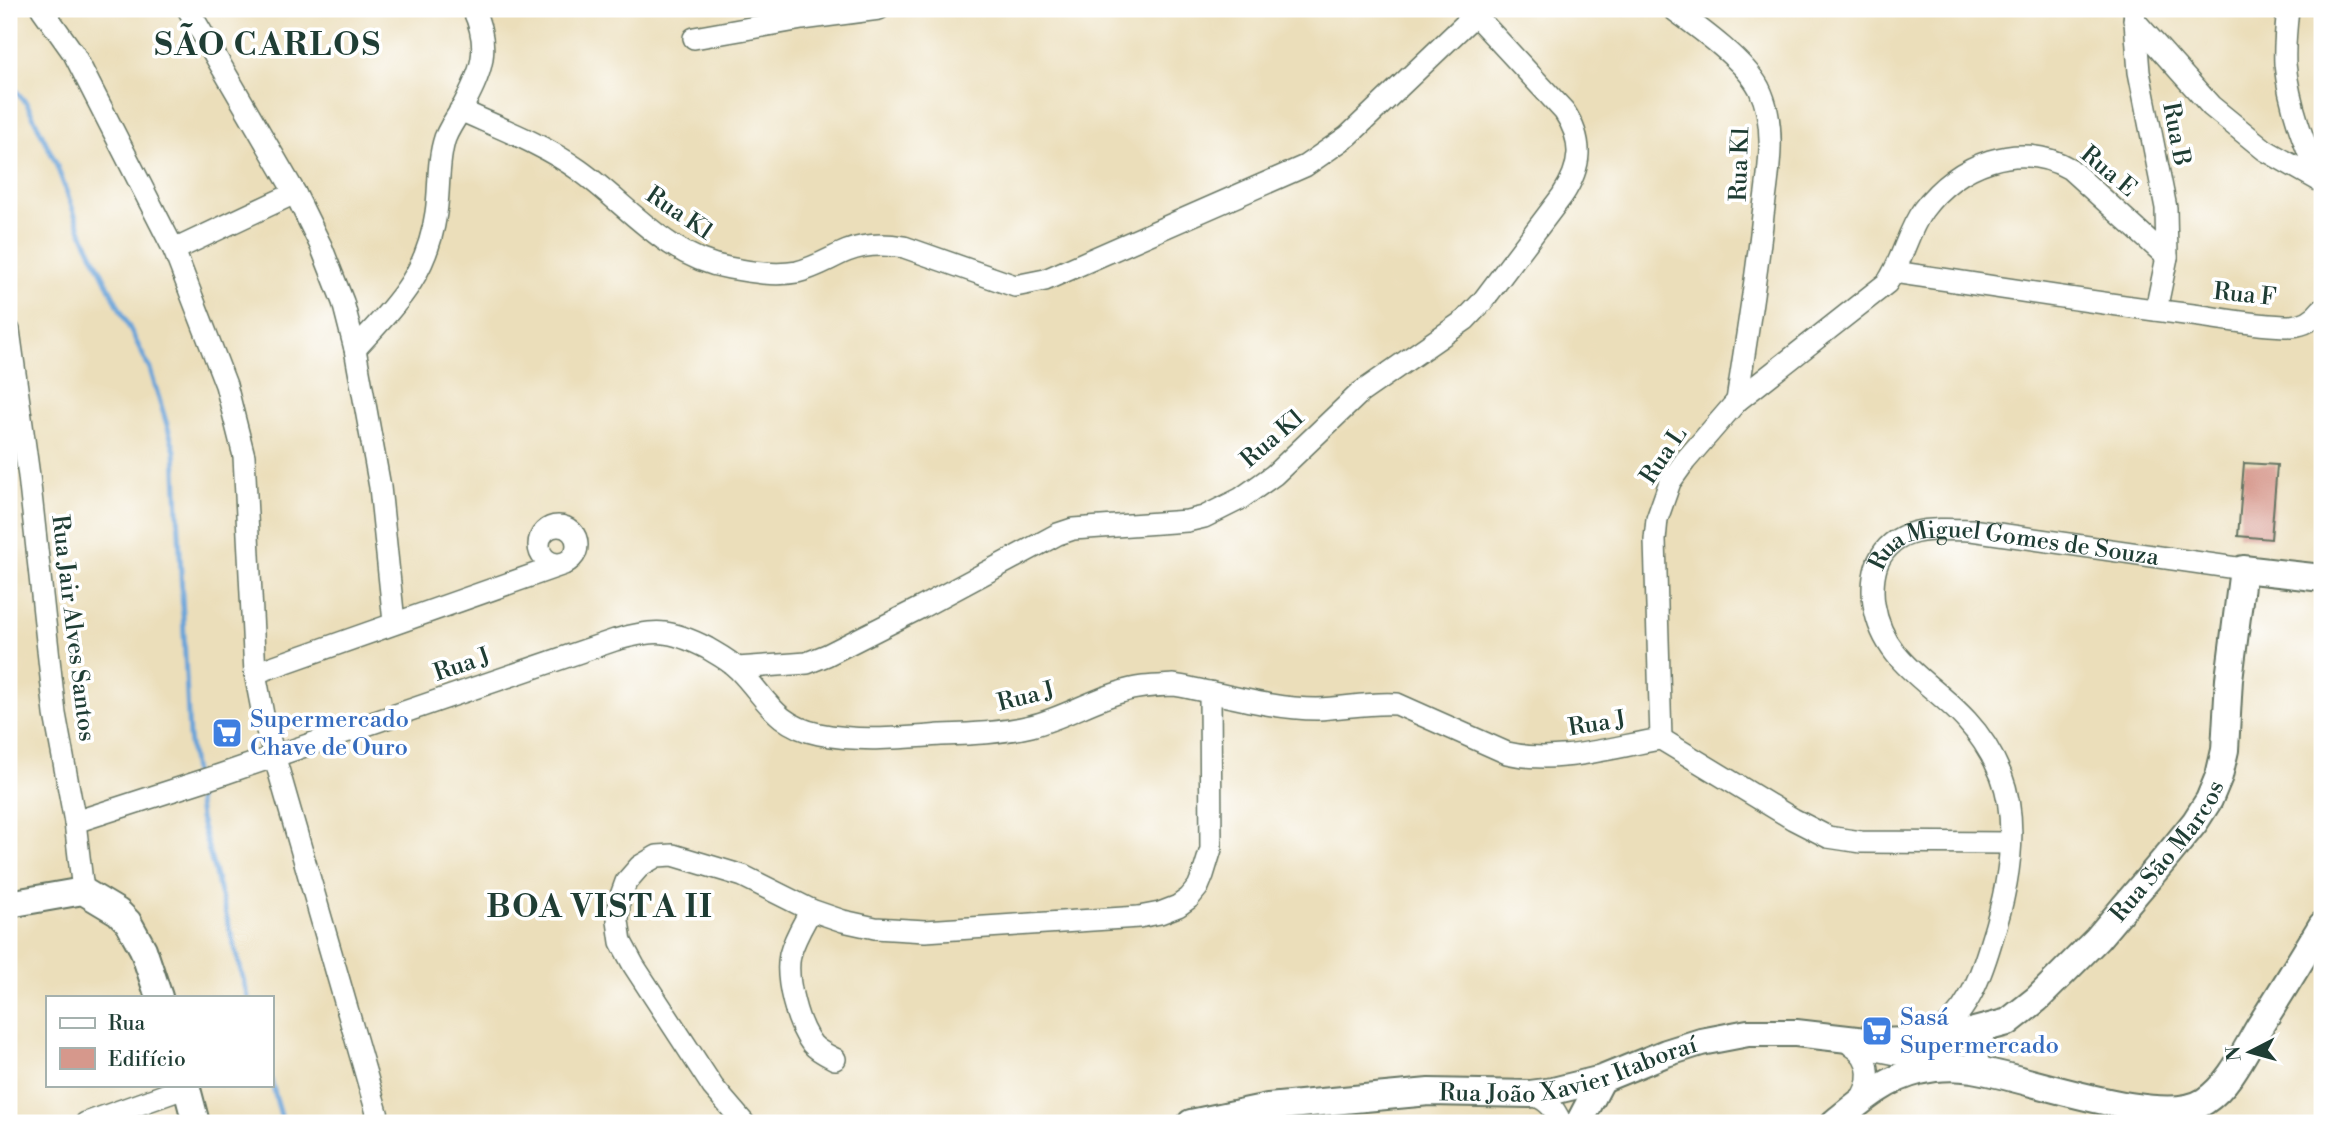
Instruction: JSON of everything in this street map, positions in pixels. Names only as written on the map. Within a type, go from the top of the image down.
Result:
[{"type":"street","points":[[42,9],[74,54],[174,250],[226,385],[244,456],[254,673],[273,757],[380,1123]]},
{"type":"street","points":[[188,9],[295,193],[321,246],[343,302],[355,349],[380,487],[394,622]]},
{"type":"street","points":[[355,349],[399,301],[416,277],[428,251],[445,138],[481,69],[484,56],[480,24],[473,9]]},
{"type":"street","points":[[694,38],[801,14],[879,9]]},
{"type":"street","name":"Rua K1","points":[[1673,9],[1703,31],[1747,72],[1758,87],[1768,123],[1770,147],[1762,233],[1737,401]]},
{"type":"street","points":[[2288,9],[2285,61],[2289,88],[2301,132],[2321,181]]},
{"type":"street","name":"Rua K1","points":[[460,110],[569,163],[652,230],[683,252],[709,264],[783,274],[800,271],[859,247],[889,245],[904,247],[997,281],[1023,286],[1045,280],[1259,187],[1325,154],[1348,136],[1478,12],[1572,123],[1579,153],[1574,178],[1482,302],[1465,320],[1360,393],[1274,475],[1222,508],[1187,521],[1073,529],[1042,542],[922,607],[807,663],[737,668]]},
{"type":"street","name":"Rua B","points":[[2134,14],[2163,54],[2211,106],[2265,150],[2321,181]]},
{"type":"street","name":"Rua B","points":[[2134,14],[2141,87],[2166,208],[2167,257]]},
{"type":"street","points":[[2141,87],[2143,56],[2153,51],[2163,54]]},
{"type":"street","name":"Rua E","points":[[1891,277],[1923,211],[1948,182],[1986,162],[2008,156],[2029,155],[2057,161],[2070,169],[2167,257]]},
{"type":"street","points":[[174,250],[295,193]]},
{"type":"street","points":[[1891,277],[2156,310],[2167,257]]},
{"type":"street","name":"Rua L","points":[[1661,738],[1655,566],[1657,519],[1670,482],[1737,401],[1891,277]]},
{"type":"street","name":"Rua F","points":[[2156,310],[2292,326],[2314,319],[2322,309]]},
{"type":"street","name":"Rua Jair Alves Santos","points":[[9,330],[29,476],[55,714],[75,822],[83,891]]},
{"type":"street","name":"Rua Miguel Gomes de Souza","points":[[1863,1100],[1929,1045],[1967,1003],[1998,921],[2010,843],[2006,790],[1997,766],[1981,738],[1967,720],[1898,659],[1881,632],[1873,598],[1876,567],[1882,553],[1903,535],[1948,529],[1971,530],[2322,578]]},
{"type":"street","points":[[254,673],[564,564]]},
{"type":"street","name":"Rua São Marcos","points":[[1929,1045],[2008,1022],[2021,1013],[2097,939],[2195,822],[2209,800],[2219,776],[2225,750],[2229,680],[2244,569]]},
{"type":"street","name":"Rua J","points":[[75,822],[634,635],[663,632],[676,634],[717,654],[737,668],[765,702],[788,722],[817,734],[898,738],[1011,730],[1062,716],[1120,692],[1174,685],[1275,705],[1317,709],[1398,704],[1520,756],[1570,755],[1661,738],[1828,837],[1861,842],[2010,843]]},
{"type":"street","points":[[744,1123],[713,1087],[627,956],[621,942],[618,921],[622,891],[640,866],[649,859],[665,854],[743,876],[811,910],[875,928],[925,931],[1112,920],[1160,913],[1178,906],[1198,887],[1211,849],[1210,692]]},
{"type":"street","points":[[9,904],[83,891],[118,912],[128,922],[143,949],[159,996]]},
{"type":"street","points":[[811,910],[794,942],[789,958],[792,990],[802,1024],[813,1044],[821,1052],[835,1059]]},
{"type":"street","points":[[1834,1123],[1891,1081],[1939,1068],[1972,1069],[2152,1110],[2174,1111],[2196,1106],[2207,1100],[2229,1076],[2322,925]]},
{"type":"street","points":[[1967,1003],[1971,1020],[1983,1030],[1976,1049],[1977,1061],[1972,1069]]},
{"type":"street","name":"Rua João Xavier Itaboraí","points":[[1191,1123],[1268,1107],[1429,1092],[1530,1094],[1602,1079],[1666,1053],[1726,1036],[1770,1032],[1929,1045]]},
{"type":"street","points":[[1822,1035],[1851,1045],[1861,1052],[1868,1070],[1863,1100]]},
{"type":"street","points":[[1851,1045],[1929,1045],[1972,1069]]},
{"type":"street","points":[[1579,1123],[1602,1079]]},
{"type":"street","points":[[86,1123],[186,1086],[196,1123]]},
{"type":"street","points":[[1530,1094],[1547,1101],[1561,1123]]},
{"type":"building","points":[[2244,463],[2277,465],[2271,539],[2238,536]]},
{"type":"waterway","points":[[9,83],[27,104],[55,161],[81,231],[150,369],[175,451],[189,737],[195,780]]},
{"type":"waterway","points":[[196,789],[200,818],[248,996]]},
{"type":"waterway","points":[[273,1086],[283,1123]]},
{"type":"place","name":"Supermercado Chave de Ouro","points":[[227,733]]},
{"type":"place","name":"Sasá Supermercado","points":[[1877,1031]]},
{"type":"district","name":"SÃO CARLOS","points":[[268,44]]},
{"type":"district","name":"BOA VISTA II","points":[[600,906]]}]
